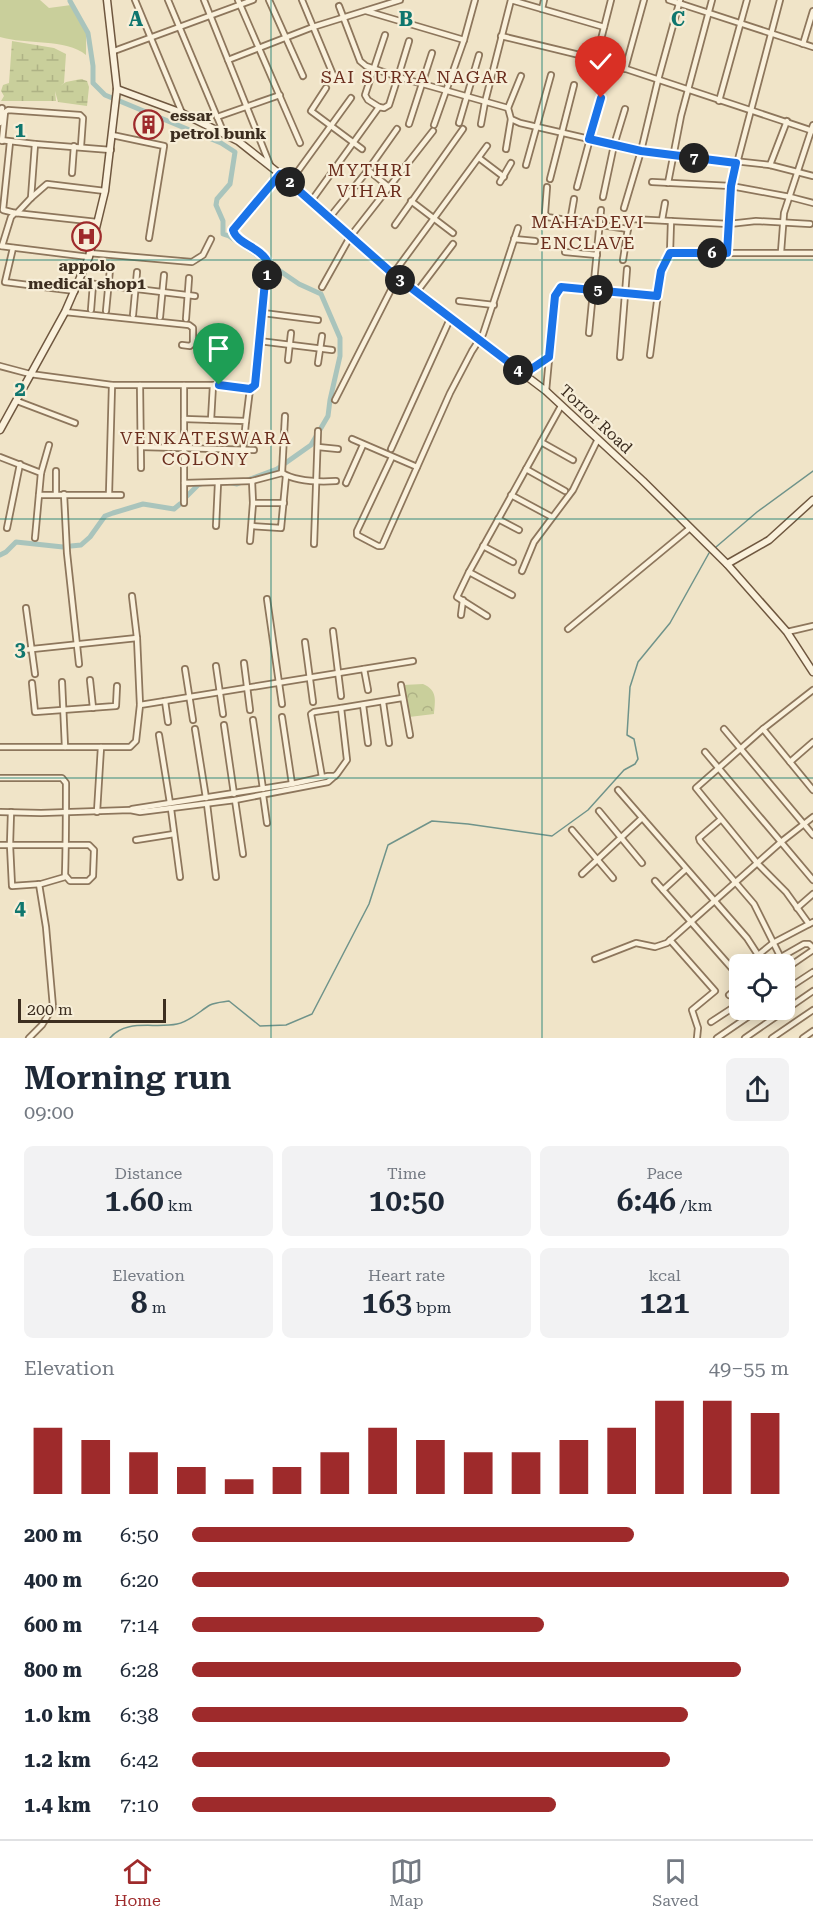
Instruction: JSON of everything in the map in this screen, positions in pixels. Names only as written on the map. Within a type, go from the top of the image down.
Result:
[{"type":"street","points":[[0,430],[66,312],[89,255],[105,191],[117,89],[107,0]]},
{"type":"street","points":[[135,0],[182,112]]},
{"type":"street","points":[[168,0],[223,131]]},
{"type":"street","points":[[204,0],[270,166]]},
{"type":"street","points":[[114,51],[211,17],[239,3],[253,0]]},
{"type":"street","points":[[269,0],[303,76]]},
{"type":"street","points":[[302,0],[334,77]]},
{"type":"street","points":[[228,60],[313,27],[400,0]]},
{"type":"street","points":[[434,125],[464,40],[475,0]]},
{"type":"street","points":[[481,124],[511,0],[604,27]]},
{"type":"street","points":[[542,9],[544,0]]},
{"type":"street","points":[[596,59],[611,0]]},
{"type":"street","points":[[625,69],[644,0]]},
{"type":"street","points":[[669,0],[813,47]]},
{"type":"street","points":[[668,183],[688,91],[712,0]]},
{"type":"street","points":[[719,100],[747,0]]},
{"type":"street","points":[[727,253],[731,186],[780,0]]},
{"type":"street","points":[[624,208],[680,2]]},
{"type":"street","points":[[239,3],[300,144]]},
{"type":"street","points":[[339,6],[363,65],[508,108]]},
{"type":"street","points":[[363,11],[464,40]]},
{"type":"street","points":[[803,44],[813,11]]},
{"type":"street","points":[[385,35],[366,97],[379,107],[384,108],[389,105],[409,41]]},
{"type":"street","points":[[501,36],[596,59],[688,91],[812,129],[786,203],[782,224],[781,252]]},
{"type":"street","points":[[409,124],[432,53]]},
{"type":"street","points":[[459,123],[479,55]]},
{"type":"street","points":[[526,165],[551,75]]},
{"type":"street","points":[[506,149],[511,120],[508,108],[521,76]]},
{"type":"street","points":[[550,179],[574,85]]},
{"type":"street","points":[[326,88],[311,111],[362,149]]},
{"type":"street","name":"Torror Road","points":[[117,89],[182,112],[223,131],[238,141],[312,200],[395,276],[546,391],[727,564],[787,632],[813,672]]},
{"type":"street","points":[[217,117],[280,95]]},
{"type":"street","points":[[290,182],[351,98]]},
{"type":"street","points":[[577,187],[601,98]]},
{"type":"street","points":[[312,200],[379,107]]},
{"type":"street","points":[[0,123],[2,108]]},
{"type":"street","points":[[603,197],[614,145],[625,109]]},
{"type":"street","points":[[81,146],[82,116],[5,112],[1,140],[111,150]]},
{"type":"street","points":[[511,120],[641,151],[771,165],[813,176]]},
{"type":"street","points":[[771,165],[787,121]]},
{"type":"street","points":[[330,217],[397,129]]},
{"type":"street","points":[[395,225],[463,129]]},
{"type":"street","points":[[322,287],[350,237],[433,131]]},
{"type":"street","points":[[112,135],[164,146],[149,238]]},
{"type":"street","points":[[10,142],[2,198],[3,210],[97,222]]},
{"type":"street","points":[[31,198],[35,144]]},
{"type":"street","points":[[72,173],[74,146]]},
{"type":"street","points":[[335,400],[395,276],[487,146]]},
{"type":"street","points":[[479,158],[504,177]]},
{"type":"street","points":[[0,163],[8,167]]},
{"type":"street","points":[[500,182],[511,163]]},
{"type":"street","points":[[0,168],[8,167]]},
{"type":"street","points":[[368,170],[390,188]]},
{"type":"street","points":[[243,450],[250,389],[255,385],[267,261],[261,253],[235,235],[233,230],[280,174]]},
{"type":"street","points":[[652,182],[731,186],[790,196],[813,203]]},
{"type":"street","points":[[105,191],[47,184],[11,217],[1,246],[192,262],[203,255],[211,239]]},
{"type":"street","points":[[547,187],[546,216],[570,222],[628,229]]},
{"type":"street","points":[[570,222],[574,199]]},
{"type":"street","points":[[411,201],[453,233]]},
{"type":"street","points":[[662,220],[665,203]]},
{"type":"street","points":[[589,333],[601,210]]},
{"type":"street","points":[[623,260],[631,219],[729,224],[756,221],[810,224]]},
{"type":"street","points":[[650,355],[661,271],[670,253],[671,221]]},
{"type":"street","points":[[392,457],[357,531],[357,535],[376,546],[382,546],[450,393],[483,334],[518,228]]},
{"type":"street","points":[[514,239],[535,241]]},
{"type":"street","points":[[416,293],[453,244]]},
{"type":"street","points":[[13,248],[3,281],[75,291]]},
{"type":"street","points":[[565,252],[597,255]]},
{"type":"street","points":[[670,253],[813,253]]},
{"type":"street","points":[[106,312],[110,268]]},
{"type":"street","points":[[620,357],[627,269]]},
{"type":"street","points":[[132,315],[137,272]]},
{"type":"street","points":[[160,317],[164,275]]},
{"type":"street","points":[[186,320],[189,278]]},
{"type":"street","points":[[79,282],[195,296]]},
{"type":"street","points":[[91,310],[93,284]]},
{"type":"street","points":[[546,391],[556,293],[561,287],[657,296]]},
{"type":"street","points":[[459,301],[494,305]]},
{"type":"street","points":[[66,312],[189,325],[193,328],[193,343],[190,346],[182,345]]},
{"type":"street","points":[[263,314],[318,320]]},
{"type":"street","points":[[392,449],[450,319]]},
{"type":"street","points":[[288,360],[291,333]]},
{"type":"street","points":[[318,363],[322,336]]},
{"type":"street","points":[[260,341],[332,350]]},
{"type":"street","points":[[524,374],[549,357]]},
{"type":"street","points":[[0,366],[30,374],[112,385],[213,385],[250,389]]},
{"type":"street","points":[[109,494],[112,385]]},
{"type":"street","points":[[140,385],[141,468]]},
{"type":"street","points":[[184,385],[184,503]]},
{"type":"street","points":[[211,420],[213,385]]},
{"type":"street","points":[[17,401],[75,423]]},
{"type":"street","points":[[487,615],[457,597],[561,406]]},
{"type":"street","points":[[252,526],[281,528],[284,503],[285,416]]},
{"type":"street","points":[[184,419],[246,421]]},
{"type":"street","points":[[314,544],[318,431]]},
{"type":"street","points":[[352,439],[417,467]]},
{"type":"street","points":[[522,571],[534,542],[573,490],[598,439]]},
{"type":"street","points":[[541,442],[573,460]]},
{"type":"street","points":[[35,538],[41,473],[49,445]]},
{"type":"street","points":[[346,483],[363,445]]},
{"type":"street","points":[[141,447],[254,450]]},
{"type":"street","points":[[318,447],[338,449]]},
{"type":"street","points":[[0,457],[41,473]]},
{"type":"street","points":[[7,528],[20,465]]},
{"type":"street","points":[[526,469],[565,491]]},
{"type":"street","points":[[56,471],[56,494]]},
{"type":"street","points":[[184,483],[252,481],[284,475],[317,482],[336,482]]},
{"type":"street","points":[[250,541],[252,481]]},
{"type":"street","points":[[216,526],[218,483]]},
{"type":"street","points":[[64,494],[66,543],[79,664]]},
{"type":"street","points":[[39,495],[121,495]]},
{"type":"street","points":[[511,495],[550,516]]},
{"type":"street","points":[[727,564],[760,547],[813,500]]},
{"type":"street","points":[[253,503],[284,503]]},
{"type":"street","points":[[498,519],[519,530]]},
{"type":"street","points":[[568,629],[690,528]]},
{"type":"street","points":[[483,546],[513,562]]},
{"type":"street","points":[[469,572],[512,595]]},
{"type":"street","points":[[0,747],[133,746],[136,741],[140,705],[137,638],[132,596]]},
{"type":"street","points":[[267,599],[282,704]]},
{"type":"street","points":[[461,615],[464,600]]},
{"type":"street","points":[[26,608],[34,674]]},
{"type":"street","points":[[787,632],[813,626]]},
{"type":"street","points":[[333,631],[341,696]]},
{"type":"street","points":[[23,650],[137,638]]},
{"type":"street","points":[[305,642],[313,702]]},
{"type":"street","points":[[140,705],[413,661]]},
{"type":"street","points":[[244,663],[250,710]]},
{"type":"street","points":[[216,666],[223,714]]},
{"type":"street","points":[[185,669],[193,720]]},
{"type":"street","points":[[364,669],[368,690]]},
{"type":"street","points":[[90,680],[93,708]]},
{"type":"street","points":[[62,682],[65,747]]},
{"type":"street","points":[[32,683],[35,712],[117,706],[117,686]]},
{"type":"street","points":[[400,685],[410,735]]},
{"type":"street","points":[[759,954],[773,943],[811,923],[720,820],[696,786],[813,690]]},
{"type":"street","points":[[322,777],[311,714],[402,698]]},
{"type":"street","points":[[165,701],[168,722]]},
{"type":"street","points":[[383,702],[389,743]]},
{"type":"street","points":[[363,705],[368,743]]},
{"type":"street","points":[[207,801],[250,798],[328,782],[345,764],[347,756],[341,708]]},
{"type":"street","points":[[282,717],[292,784]]},
{"type":"street","points":[[253,720],[262,789]]},
{"type":"street","points":[[224,725],[234,794]]},
{"type":"street","points":[[195,729],[216,877]]},
{"type":"street","points":[[724,729],[813,835]]},
{"type":"street","points":[[763,729],[813,790]]},
{"type":"street","points":[[159,735],[180,877]]},
{"type":"street","points":[[790,762],[813,742]]},
{"type":"street","points":[[97,812],[100,747]]},
{"type":"street","points":[[705,752],[813,880]]},
{"type":"street","points":[[0,812],[97,812],[170,806],[335,776]]},
{"type":"street","points":[[0,778],[62,778],[66,783],[65,877]]},
{"type":"street","points":[[307,780],[309,787]]},
{"type":"street","points":[[618,790],[747,938],[757,954]]},
{"type":"street","points":[[249,791],[250,798]]},
{"type":"street","points":[[263,795],[267,823]]},
{"type":"street","points":[[235,800],[243,854]]},
{"type":"street","points":[[599,811],[642,863]]},
{"type":"street","points":[[11,812],[12,886],[39,884],[65,877]]},
{"type":"street","points":[[595,959],[636,943],[655,947],[670,940],[781,842],[813,817]]},
{"type":"street","points":[[582,874],[642,818]]},
{"type":"street","points":[[720,820],[699,838],[700,841],[754,904],[778,954]]},
{"type":"street","points":[[572,830],[613,878]]},
{"type":"street","points":[[136,840],[174,834]]},
{"type":"street","points":[[0,845],[89,845],[92,847],[94,859],[91,879],[70,881],[65,877]]},
{"type":"street","points":[[663,890],[686,869]]},
{"type":"street","points":[[655,881],[729,963]]},
{"type":"street","points":[[29,1038],[42,1025],[52,1007],[46,927],[39,884]]},
{"type":"street","points":[[797,908],[813,894]]},
{"type":"street","points":[[670,940],[715,991],[692,1010],[698,1029],[698,1038]]},
{"type":"street","points":[[786,954],[807,944],[813,949],[795,961]]},
{"type":"street","points":[[795,984],[813,972]]},
{"type":"street","points":[[745,1038],[813,991]]},
{"type":"street","points":[[711,1022],[729,1010]]},
{"type":"street","points":[[772,1038],[813,1010]]},
{"type":"street","points":[[717,1038],[743,1020]]},
{"type":"street","points":[[803,1038],[813,1031]]},
{"type":"green space","points":[[0,0],[40,0],[49,8],[71,5],[86,30],[86,55],[68,46],[0,37]]},
{"type":"green space","points":[[12,41],[54,48],[66,54],[64,83],[60,86],[66,82],[81,79],[87,81],[89,87],[87,106],[58,102],[55,91],[56,101],[1,101],[4,96],[1,91],[3,85],[9,83]]},
{"type":"green space","points":[[403,685],[428,686],[433,693],[434,714],[409,717]]},
{"type":"waterway","points":[[70,1],[88,33],[93,83],[105,95],[221,143],[235,152],[230,184],[217,199],[216,205],[223,221],[223,234],[299,284],[321,294],[340,338],[340,356],[328,416],[311,445],[277,469],[237,484],[228,482]]},
{"type":"waterway","points":[[716,547],[757,512],[813,471]]},
{"type":"waterway","points":[[187,496],[198,485],[204,483]]},
{"type":"waterway","points":[[71,546],[81,545],[90,537],[105,516],[143,504],[174,509],[180,504]]},
{"type":"waterway","points":[[0,555],[16,542],[63,547]]},
{"type":"waterway","points":[[110,1038],[124,1028],[132,1026],[181,1023],[210,1005],[229,1001],[260,1026],[286,1025],[312,1014],[369,904],[388,845],[432,821],[552,836],[588,810],[624,770],[635,764],[638,759],[634,739],[627,735],[630,687],[638,662],[670,623],[709,553]]},
{"type":"place","name":"essar petrol bunk","points":[[149,124]]},
{"type":"place","name":"appolo medical shop1","points":[[87,237]]},
{"type":"district","name":"SAI SURYA NAGAR","points":[[415,76]]},
{"type":"district","name":"MYTHRI VIHAR","points":[[370,180]]},
{"type":"district","name":"MAHADEVI ENCLAVE","points":[[588,231]]},
{"type":"district","name":"VENKATESWARA COLONY","points":[[206,447]]},
{"type":"route","points":[[219,385],[250,389],[255,385],[268,267],[265,256],[235,235],[233,230],[280,174],[393,274],[524,374],[549,357],[555,296],[561,287],[657,296],[661,271],[670,253],[727,253],[731,186],[736,163],[641,151],[589,139],[601,98]]}]
